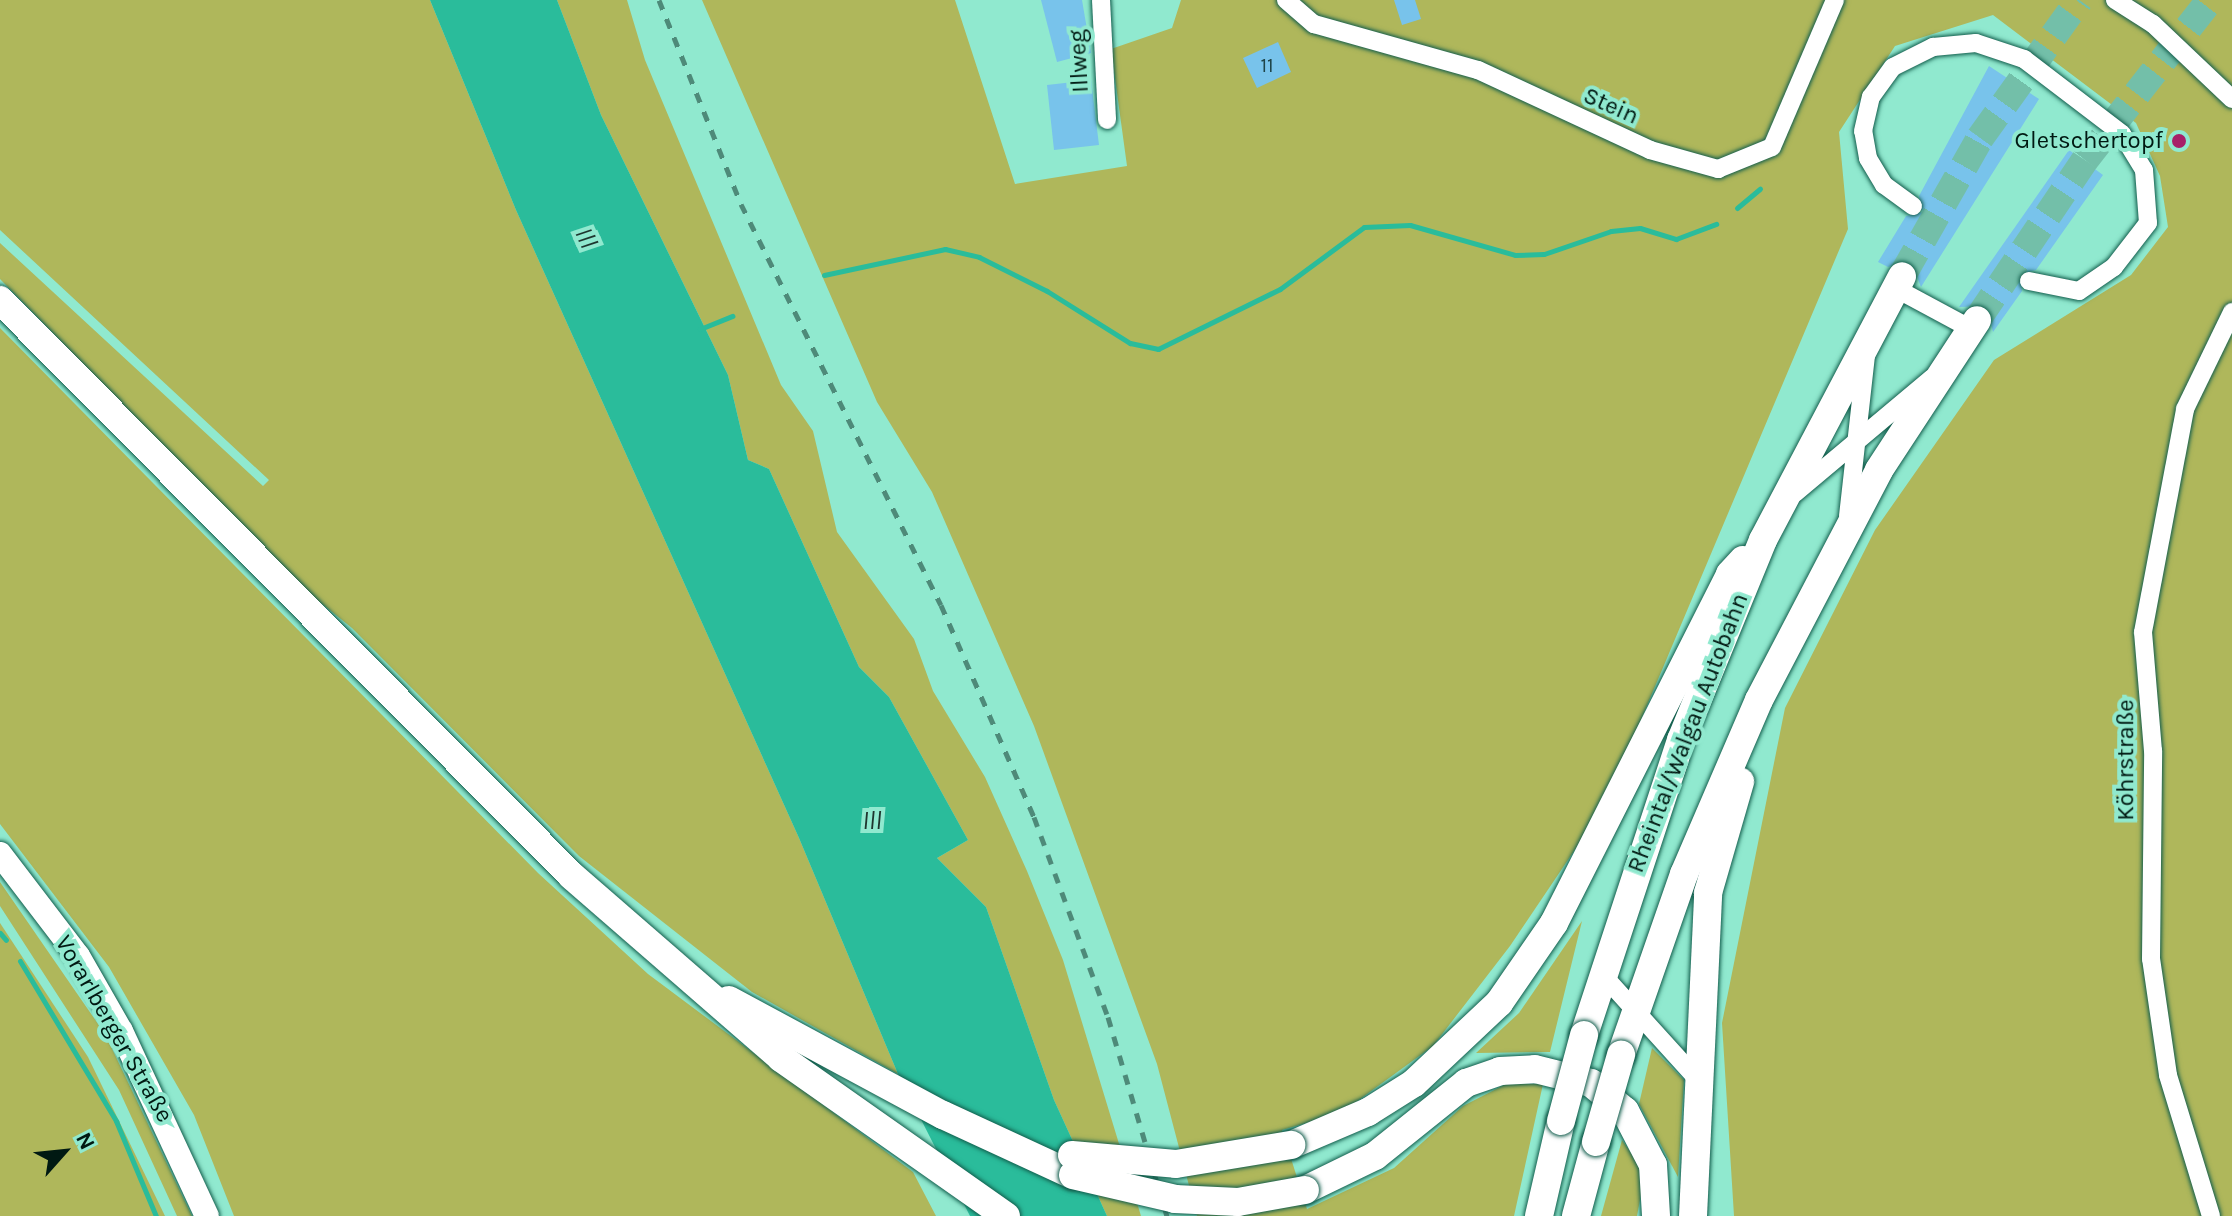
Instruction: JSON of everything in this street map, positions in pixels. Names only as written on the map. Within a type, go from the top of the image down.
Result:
[{"type":"highway","name":"Rheintal/Walgau Autobahn","points":[[1539,1216],[1561,1121],[1602,974],[1681,740],[1763,540],[1898,282]]},
{"type":"highway","points":[[0,300],[499,807],[640,938],[701,984],[749,1031],[848,1107],[1006,1216]]},
{"type":"highway","name":"Rheintal/Walgau Autobahn","points":[[1576,1216],[1635,1012],[1684,874],[1759,700],[1847,527],[1974,324]]},
{"type":"highway","points":[[1011,1143],[1176,1164],[1291,1145],[1368,1112],[1414,1083],[1499,1003],[1597,846],[1730,574],[1763,540]]},
{"type":"highway","points":[[1693,1216],[1708,893],[1749,760],[1759,700]]},
{"type":"highway","points":[[701,984],[943,1115],[1011,1143],[1073,1175],[1175,1199],[1238,1202],[1305,1190],[1375,1156],[1466,1083],[1535,1069],[1591,1083],[1625,1111],[1653,1165],[1656,1216]]},
{"type":"main road","name":"Vorarlberger Straße","points":[[0,854],[78,956],[121,1031],[207,1216]]},
{"type":"street","name":"Illweg","points":[[1101,0],[1107,120]]},
{"type":"street","name":"Stein","points":[[1286,0],[1314,24],[1478,70],[1650,150],[1718,169],[1772,147],[1835,0]]},
{"type":"street","points":[[2115,0],[2153,24],[2232,99]]},
{"type":"street","points":[[1913,206],[1884,185],[1868,158],[1863,131],[1871,97],[1893,67],[1933,47],[1976,43],[2024,59],[2122,134],[2144,170],[2148,223],[2114,267],[2079,291],[2029,281]]},
{"type":"street","points":[[1898,282],[1974,324]]},
{"type":"street","name":"Köhrstraße","points":[[2211,1216],[2168,1075],[2151,959],[2153,751],[2143,632],[2185,409],[2232,312]]},
{"type":"street","points":[[1847,527],[1868,336]]},
{"type":"street","points":[[1780,507],[1857,436],[1947,366]]},
{"type":"street","points":[[1602,974],[1698,1080]]},
{"type":"shaded area","points":[[0,0],[430,0],[516,210],[799,838],[898,1074],[752,992],[579,856],[352,628],[306,591],[0,279],[0,243],[263,486],[269,480],[0,230]]},
{"type":"shaded area","points":[[557,0],[627,0],[645,60],[781,385],[813,431],[837,532],[914,639],[933,691],[985,777],[1027,871],[1063,960],[1141,1216],[1107,1216],[1054,1100],[986,907],[937,858],[968,840],[889,697],[859,667],[769,469],[748,460],[728,375],[601,115]]},
{"type":"shaded area","points":[[702,0],[955,0],[1015,184],[1127,166],[1111,49],[1172,28],[1181,0],[2232,0],[2232,1216],[1734,1216],[1722,1023],[1785,708],[1875,530],[1994,360],[2131,275],[2168,227],[2160,176],[2136,123],[1993,15],[1895,46],[1839,132],[1848,229],[1605,805],[1510,946],[1433,1046],[1341,1113],[1282,1130],[1307,1209],[1394,1168],[1463,1106],[1506,1084],[1543,1084],[1514,1216],[1197,1216],[1157,1064],[1034,726],[932,492],[877,402]]},
{"type":"shaded area","points":[[0,328],[538,873],[648,974],[913,1172],[936,1216],[234,1216],[194,1115],[109,967],[0,824]]},
{"type":"shaded area","points":[[0,882],[105,1034],[192,1216],[177,1216],[119,1090],[0,906]]},
{"type":"shaded area","points":[[1582,921],[1550,1052],[1476,1053],[1519,1013]]},
{"type":"shaded area","points":[[0,923],[88,1057],[165,1216],[0,1216]]},
{"type":"shaded area","points":[[1652,1048],[1684,1080],[1678,1177],[1639,1104]]},
{"type":"shaded area","points":[[1622,1140],[1645,1173],[1637,1216],[1601,1216]]},
{"type":"water","name":"Ill","points":[[430,0],[557,0],[601,115],[728,375],[748,460],[769,469],[859,667],[889,697],[968,840],[937,858],[986,907],[1054,1100],[1107,1216],[970,1216],[898,1074],[799,838],[516,210]]},
{"type":"building","points":[[1041,0],[1082,0],[1091,53],[1057,62]]},
{"type":"building","points":[[1394,0],[1415,0],[1421,19],[1402,25]]},
{"type":"building","points":[[1278,42],[1291,72],[1257,88],[1243,58]]},
{"type":"building","points":[[1989,66],[2039,99],[1921,287],[1911,261],[1888,267],[1878,262],[1906,216],[1923,212],[1919,196]]},
{"type":"building","points":[[1091,80],[1099,145],[1054,150],[1047,85]]},
{"type":"building","points":[[2069,150],[2103,175],[2036,270],[2020,274],[2022,291],[1993,332],[1987,306],[1959,307]]},
{"type":"waterway","points":[[1737,208],[1760,189]]},
{"type":"waterway","points":[[824,275],[945,249],[979,257],[1047,291],[1130,343],[1158,349],[1280,289],[1364,227],[1410,225],[1515,255],[1544,254],[1611,231],[1640,228],[1676,239],[1716,224]]},
{"type":"waterway","points":[[700,329],[733,316]]},
{"type":"waterway","points":[[0,933],[6,940]]},
{"type":"waterway","points":[[20,961],[116,1121],[156,1216]]},
{"type":"tunnel","points":[[1902,276],[1980,138],[2079,0]]},
{"type":"tunnel","points":[[1977,320],[2085,160],[2210,0]]},
{"type":"railway","points":[[659,0],[741,204],[941,605],[1034,817],[1108,1017],[1167,1216]]},
{"type":"place","name":"Gletschertopf","points":[[2179,141]]}]
